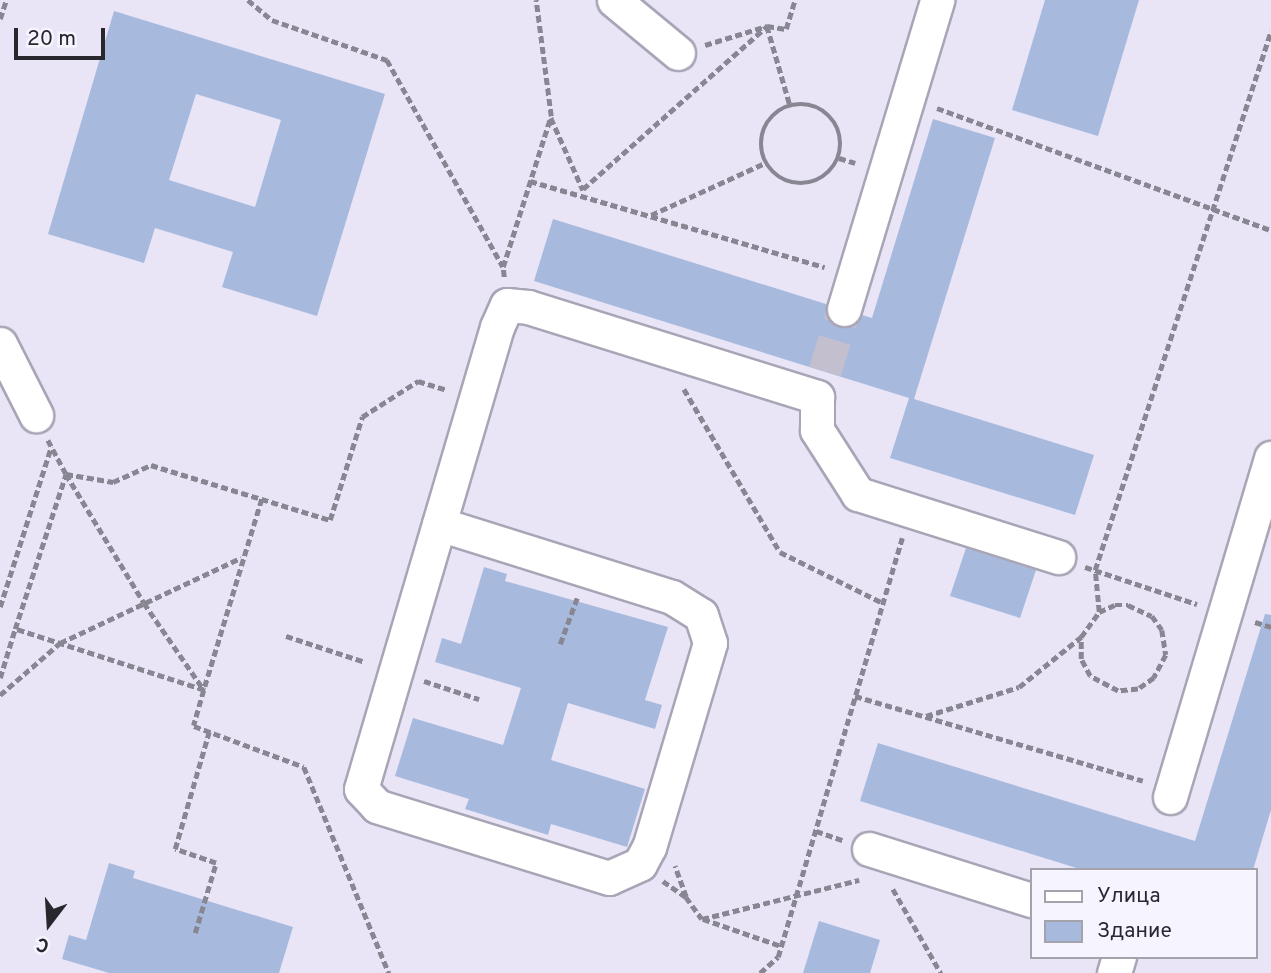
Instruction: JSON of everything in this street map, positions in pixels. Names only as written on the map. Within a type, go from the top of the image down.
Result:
[{"type":"lane","points":[[614,0],[678,53]]},
{"type":"lane","points":[[844,310],[937,0]]},
{"type":"lane","points":[[439,524],[672,597],[701,615],[710,643],[649,846],[640,864],[609,878],[377,806],[361,789],[475,399],[508,305],[528,307],[661,350],[821,384],[817,430],[858,494],[1058,557]]},
{"type":"lane","points":[[0,344],[36,415]]},
{"type":"lane","points":[[1170,793],[1271,458]]},
{"type":"lane","points":[[870,863],[1030,900]]},
{"type":"path","points":[[0,19],[6,0]]},
{"type":"path","points":[[248,0],[272,20],[387,60],[503,267],[508,305]]},
{"type":"path","points":[[536,0],[551,116],[586,197]]},
{"type":"path","points":[[678,53],[767,26],[786,29],[795,0]]},
{"type":"path","points":[[583,189],[767,26]]},
{"type":"path","points":[[767,26],[790,105]]},
{"type":"path","points":[[1099,612],[1095,570],[1271,31]]},
{"type":"path","points":[[909,97],[1271,230]]},
{"type":"path","points":[[806,104],[825,112],[839,132],[839,158],[829,173],[805,184],[783,180],[765,163],[762,134],[776,112],[790,105],[806,104]]},
{"type":"path","points":[[503,267],[551,116]]},
{"type":"path","points":[[650,215],[765,163]]},
{"type":"path","points":[[530,181],[855,275]]},
{"type":"path","points":[[661,350],[780,552],[883,603]]},
{"type":"path","points":[[66,474],[113,482],[151,465],[330,520],[362,417],[418,381],[475,399]]},
{"type":"path","points":[[36,415],[66,474],[144,603],[204,690]]},
{"type":"path","points":[[0,607],[51,446]]},
{"type":"path","points":[[0,678],[66,474]]},
{"type":"path","points":[[262,499],[242,558],[194,726],[304,767],[389,973]]},
{"type":"path","points":[[760,973],[778,957],[910,511]]},
{"type":"path","points":[[1058,557],[1271,627]]},
{"type":"path","points":[[0,695],[60,643],[242,558]]},
{"type":"path","points":[[560,644],[586,570]]},
{"type":"path","points":[[926,716],[1019,687],[1081,637],[1099,612],[1128,605],[1152,616],[1166,643],[1161,669],[1138,689],[1118,691],[1101,685],[1081,659],[1081,637]]},
{"type":"path","points":[[15,629],[204,690]]},
{"type":"path","points":[[855,696],[1170,793]]},
{"type":"path","points":[[195,933],[216,863],[175,849],[209,732]]},
{"type":"path","points":[[702,919],[796,895],[870,863]]},
{"type":"path","points":[[686,897],[702,919],[781,946]]},
{"type":"building","points":[[1045,0],[1139,0],[1098,136],[1012,110]]},
{"type":"building","points":[[114,11],[385,94],[317,316],[222,287],[233,252],[155,228],[144,263],[48,234]],"holes":[[[196,94],[281,120],[255,207],[169,180]]]},
{"type":"building","points":[[933,119],[995,138],[914,399],[1094,455],[1075,515],[890,458],[909,398],[534,281],[553,219],[826,304],[831,323],[849,327],[862,315],[872,318]]},
{"type":"building","points":[[966,548],[1036,570],[1020,618],[950,596]]},
{"type":"building","points":[[484,567],[507,574],[505,581],[668,627],[645,700],[662,705],[655,729],[568,703],[551,760],[645,789],[627,847],[551,824],[548,835],[465,809],[469,799],[395,776],[413,718],[503,745],[521,688],[435,662],[442,638],[461,644]]},
{"type":"building","points":[[1265,614],[1271,615],[1271,810],[1254,868],[1077,868],[860,801],[878,743],[1195,841]]},
{"type":"building","points":[[109,863],[135,871],[133,878],[293,927],[279,973],[109,973],[62,959],[69,935],[86,940]]},
{"type":"building","points":[[819,921],[880,940],[870,973],[803,973]]},
{"type":"tunnel","points":[[825,371],[844,309]]}]
